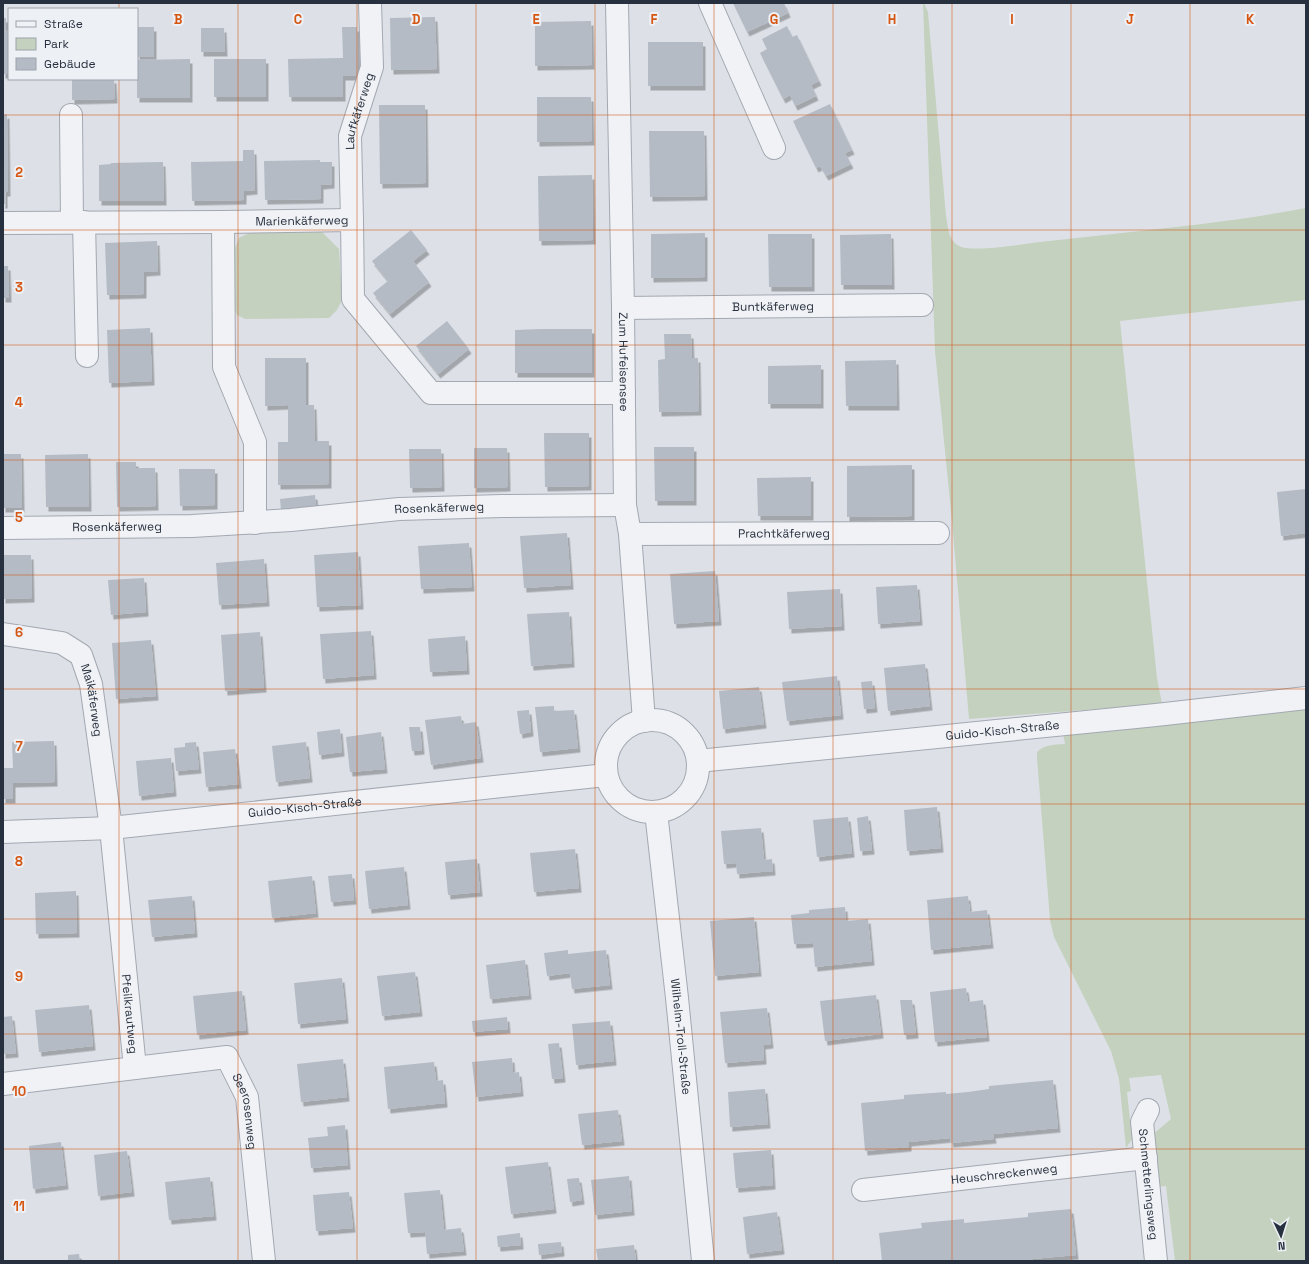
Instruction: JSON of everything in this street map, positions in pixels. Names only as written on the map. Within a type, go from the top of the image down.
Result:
[{"type":"street","name":"Laufkäferweg","points":[[352,220],[350,136],[372,67],[370,3]]},
{"type":"street","name":"Zum Hufeisensee","points":[[617,3],[625,505],[630,534],[644,721]]},
{"type":"street","points":[[710,3],[774,148]]},
{"type":"street","points":[[71,115],[88,356]]},
{"type":"street","name":"Marienkäferweg","points":[[3,222],[223,222],[352,220],[353,299],[431,393],[624,393]]},
{"type":"street","points":[[223,222],[224,367],[255,442],[254,523]]},
{"type":"street","name":"Buntkäferweg","points":[[623,308],[922,304]]},
{"type":"street","name":"Rosenkäferweg","points":[[3,528],[192,526],[254,523],[399,509],[625,505]]},
{"type":"street","name":"Prachtkäferweg","points":[[630,534],[938,533]]},
{"type":"street","name":"Maikäferweg","points":[[3,634],[62,643],[81,655],[91,684],[111,828]]},
{"type":"street","name":"Guido-Kisch-Straße","points":[[698,761],[1156,715],[1306,698]]},
{"type":"street","points":[[644,721],[659,721],[673,726],[685,734],[694,746],[698,761],[697,776],[692,790],[683,801],[670,809],[656,812],[642,812],[630,807],[619,799],[611,788],[606,775],[606,760],[610,746],[619,734],[630,726],[644,721]]},
{"type":"street","name":"Guido-Kisch-Straße","points":[[3,832],[111,828],[606,775]]},
{"type":"street","name":"Wilhelm-Troll-Straße","points":[[656,812],[677,998],[703,1261]]},
{"type":"street","name":"Pfeilkrautweg","points":[[3,1084],[134,1068],[111,828]]},
{"type":"street","name":"Seerosenweg","points":[[134,1068],[227,1057],[247,1097],[264,1261]]},
{"type":"street","name":"Schmetterlingsweg","points":[[1148,1110],[1142,1122],[1156,1261]]},
{"type":"street","name":"Heuschreckenweg","points":[[863,1190],[1146,1158]]},
{"type":"green space","points":[[923,3],[928,12],[946,216],[951,237],[959,246],[975,249],[998,247],[1208,223],[1306,208],[1306,300],[1120,321],[1157,678],[1162,704],[969,719],[952,521],[935,351]]},
{"type":"green space","points":[[321,231],[339,249],[342,300],[337,310],[329,318],[245,319],[237,315],[233,305],[233,253],[239,238],[251,232]]},
{"type":"green space","points":[[1306,707],[1306,1261],[1175,1261],[1166,1186],[1157,1187],[1151,1136],[1171,1119],[1161,1075],[1129,1078],[1131,1091],[1127,1092],[1132,1139],[1126,1148],[1119,1079],[1111,1051],[1054,937],[1050,920],[1037,752],[1046,746],[1065,744],[1063,734]]},
{"type":"building","points":[[733,3],[784,3],[788,13],[747,32]]},
{"type":"building","points":[[435,17],[437,69],[391,70],[390,18]]},
{"type":"building","points":[[3,18],[6,18],[6,30],[8,30],[8,74],[3,74]]},
{"type":"building","points":[[591,21],[592,65],[535,66],[535,22]]},
{"type":"building","points":[[787,26],[792,37],[797,35],[819,81],[811,85],[816,96],[795,106],[790,95],[783,99],[760,53],[767,49],[762,39]]},
{"type":"building","points":[[138,27],[154,27],[154,57],[138,57]]},
{"type":"building","points":[[342,27],[357,27],[358,76],[343,76],[343,97],[289,97],[288,59],[343,58]]},
{"type":"building","points":[[201,28],[224,28],[225,52],[201,52]]},
{"type":"building","points":[[648,42],[703,42],[703,86],[648,86]]},
{"type":"building","points":[[190,59],[190,98],[137,98],[138,60]]},
{"type":"building","points":[[214,59],[266,59],[266,97],[214,97]]},
{"type":"building","points":[[72,80],[114,80],[115,99],[72,100]]},
{"type":"building","points":[[537,97],[591,97],[592,141],[537,142]]},
{"type":"building","points":[[830,104],[852,150],[845,153],[851,164],[826,176],[820,166],[816,168],[793,121]]},
{"type":"building","points":[[379,105],[425,105],[426,183],[380,184]]},
{"type":"building","points":[[7,114],[8,192],[5,192],[5,204],[3,204],[3,115]]},
{"type":"building","points":[[649,131],[704,131],[705,196],[650,197]]},
{"type":"building","points":[[243,150],[254,150],[255,190],[244,191],[244,200],[192,201],[191,162],[243,161]]},
{"type":"building","points":[[320,160],[320,162],[332,162],[332,184],[321,185],[321,199],[265,200],[264,161]]},
{"type":"building","points":[[163,162],[164,201],[99,201],[99,165],[111,163]]},
{"type":"building","points":[[592,175],[593,240],[539,241],[538,176]]},
{"type":"building","points":[[411,230],[427,250],[413,261],[429,282],[390,314],[373,293],[388,281],[372,261]]},
{"type":"building","points":[[705,233],[705,277],[651,278],[651,234]]},
{"type":"building","points":[[768,234],[812,234],[812,287],[769,287]]},
{"type":"building","points":[[891,234],[892,285],[841,285],[840,235]]},
{"type":"building","points":[[157,241],[158,271],[144,272],[144,294],[107,295],[105,243]]},
{"type":"building","points":[[3,266],[8,266],[9,298],[3,298]]},
{"type":"building","points":[[447,321],[469,349],[438,374],[416,346]]},
{"type":"building","points":[[150,328],[152,381],[109,383],[107,330]]},
{"type":"building","points":[[592,329],[592,373],[515,373],[515,330]]},
{"type":"building","points":[[664,334],[691,334],[692,358],[698,358],[699,411],[659,412],[658,360],[665,359]]},
{"type":"building","points":[[265,358],[306,358],[306,405],[314,405],[315,441],[329,441],[329,484],[278,485],[278,442],[288,442],[288,405],[265,406]]},
{"type":"building","points":[[896,360],[897,406],[846,406],[845,361]]},
{"type":"building","points":[[821,365],[821,404],[768,404],[768,366]]},
{"type":"building","points":[[544,433],[589,433],[589,486],[545,487]]},
{"type":"building","points":[[654,447],[694,447],[694,501],[655,501]]},
{"type":"building","points":[[474,448],[507,448],[508,487],[474,488]]},
{"type":"building","points":[[409,449],[441,449],[442,487],[410,488]]},
{"type":"building","points":[[3,454],[21,454],[22,508],[3,508]]},
{"type":"building","points":[[88,454],[89,507],[46,507],[45,455]]},
{"type":"building","points":[[116,462],[136,462],[136,468],[155,468],[156,506],[117,507]]},
{"type":"building","points":[[912,465],[912,516],[847,517],[847,466]]},
{"type":"building","points":[[179,469],[215,469],[215,505],[180,506]]},
{"type":"building","points":[[811,477],[811,516],[758,516],[757,478]]},
{"type":"building","points":[[1306,489],[1306,533],[1281,536],[1277,492]]},
{"type":"building","points":[[315,495],[316,506],[281,510],[280,499]]},
{"type":"building","points":[[567,533],[571,585],[524,588],[520,536]]},
{"type":"building","points":[[469,543],[472,587],[421,589],[418,546]]},
{"type":"building","points":[[358,552],[361,605],[317,607],[314,555]]},
{"type":"building","points":[[3,555],[31,555],[32,598],[3,599]]},
{"type":"building","points":[[264,559],[267,602],[219,605],[216,563]]},
{"type":"building","points":[[715,571],[719,621],[674,624],[670,574]]},
{"type":"building","points":[[144,578],[146,612],[111,615],[108,580]]},
{"type":"building","points":[[917,585],[920,621],[878,624],[876,587]]},
{"type":"building","points":[[840,589],[842,626],[789,629],[787,592]]},
{"type":"building","points":[[569,612],[572,663],[531,666],[527,614]]},
{"type":"building","points":[[371,631],[374,675],[323,679],[320,634]]},
{"type":"building","points":[[260,632],[264,688],[225,691],[221,635]]},
{"type":"building","points":[[465,636],[467,670],[430,672],[428,639]]},
{"type":"building","points":[[151,640],[156,696],[116,699],[112,643]]},
{"type":"building","points":[[925,664],[930,706],[888,711],[884,668]]},
{"type":"building","points":[[837,676],[841,715],[787,721],[782,682]]},
{"type":"building","points":[[872,681],[875,708],[864,709],[861,682]]},
{"type":"building","points":[[759,687],[764,724],[723,729],[719,691]]},
{"type":"building","points":[[554,706],[554,711],[574,710],[578,748],[540,752],[535,707]]},
{"type":"building","points":[[529,710],[531,732],[520,734],[517,711]]},
{"type":"building","points":[[461,716],[462,724],[476,722],[481,758],[431,765],[425,720]]},
{"type":"building","points":[[409,727],[420,727],[422,750],[412,751]]},
{"type":"building","points":[[340,729],[342,752],[319,755],[317,732]]},
{"type":"building","points":[[381,732],[385,769],[350,772],[346,737]]},
{"type":"building","points":[[54,741],[55,782],[13,783],[13,799],[3,799],[3,768],[13,768],[12,742]]},
{"type":"building","points":[[196,742],[199,769],[176,771],[174,748],[185,747],[185,743]]},
{"type":"building","points":[[306,742],[310,778],[276,782],[272,746]]},
{"type":"building","points":[[235,749],[239,784],[206,787],[203,752]]},
{"type":"building","points":[[171,758],[174,792],[139,796],[136,761]]},
{"type":"building","points":[[937,807],[941,848],[907,851],[904,810]]},
{"type":"building","points":[[868,816],[872,850],[860,851],[857,818]]},
{"type":"building","points":[[848,817],[852,853],[817,857],[813,820]]},
{"type":"building","points":[[761,828],[764,860],[772,859],[773,871],[737,874],[736,863],[724,864],[721,831]]},
{"type":"building","points":[[575,849],[579,888],[534,892],[530,853]]},
{"type":"building","points":[[477,859],[480,892],[448,895],[445,862]]},
{"type":"building","points":[[404,867],[408,905],[369,909],[365,871]]},
{"type":"building","points":[[352,874],[354,900],[331,902],[328,876]]},
{"type":"building","points":[[312,876],[316,913],[272,918],[268,881]]},
{"type":"building","points":[[76,891],[77,933],[36,934],[35,893]]},
{"type":"building","points":[[192,896],[195,933],[152,937],[148,900]]},
{"type":"building","points":[[968,896],[970,912],[987,910],[991,944],[931,950],[927,900]]},
{"type":"building","points":[[845,907],[846,921],[868,919],[872,961],[815,967],[813,943],[794,944],[791,915],[809,913],[809,910]]},
{"type":"building","points":[[754,917],[759,972],[715,976],[710,921]]},
{"type":"building","points":[[568,950],[568,954],[606,950],[610,985],[572,989],[570,973],[547,976],[544,953]]},
{"type":"building","points":[[525,960],[529,995],[490,999],[486,965]]},
{"type":"building","points":[[415,972],[420,1012],[382,1016],[377,976]]},
{"type":"building","points":[[342,978],[346,1019],[298,1024],[294,983]]},
{"type":"building","points":[[966,988],[968,1002],[983,1000],[987,1037],[935,1042],[930,992]]},
{"type":"building","points":[[242,991],[246,1030],[197,1035],[193,996]]},
{"type":"building","points":[[876,995],[881,1034],[825,1041],[820,1001]]},
{"type":"building","points":[[900,1000],[912,1000],[916,1034],[904,1035]]},
{"type":"building","points":[[89,1005],[93,1046],[39,1052],[35,1010]]},
{"type":"building","points":[[767,1008],[771,1044],[763,1045],[764,1060],[725,1063],[720,1012]]},
{"type":"building","points":[[12,1016],[16,1053],[3,1054],[3,1017]]},
{"type":"building","points":[[507,1017],[508,1029],[473,1032],[472,1021]]},
{"type":"building","points":[[610,1021],[614,1061],[576,1065],[572,1024]]},
{"type":"building","points":[[559,1043],[563,1078],[552,1079],[548,1044]]},
{"type":"building","points":[[512,1058],[513,1073],[519,1072],[521,1092],[476,1097],[472,1062]]},
{"type":"building","points":[[343,1059],[347,1097],[301,1102],[297,1064]]},
{"type":"building","points":[[434,1062],[436,1081],[443,1080],[445,1103],[388,1109],[384,1067]]},
{"type":"building","points":[[1053,1080],[1058,1128],[993,1134],[994,1139],[951,1143],[950,1138],[909,1142],[909,1147],[865,1151],[861,1103],[904,1099],[904,1095],[968,1092],[989,1089],[989,1086]]},
{"type":"building","points":[[765,1089],[768,1124],[730,1127],[728,1092]]},
{"type":"building","points":[[618,1110],[622,1141],[582,1145],[578,1114]]},
{"type":"building","points":[[345,1125],[348,1165],[311,1168],[308,1138],[328,1136],[327,1127]]},
{"type":"building","points":[[61,1142],[66,1185],[33,1189],[29,1146]]},
{"type":"building","points":[[771,1150],[773,1185],[736,1188],[733,1153]]},
{"type":"building","points":[[127,1151],[132,1192],[98,1196],[94,1155]]},
{"type":"building","points":[[548,1162],[554,1209],[511,1214],[505,1167]]},
{"type":"building","points":[[629,1176],[632,1211],[595,1215],[591,1180]]},
{"type":"building","points":[[210,1177],[214,1216],[169,1220],[165,1182]]},
{"type":"building","points":[[579,1178],[582,1200],[570,1202],[567,1179]]},
{"type":"building","points":[[440,1190],[444,1230],[461,1228],[464,1251],[427,1254],[425,1232],[408,1233],[404,1193]]},
{"type":"building","points":[[349,1192],[353,1228],[316,1231],[313,1195]]},
{"type":"building","points":[[1071,1209],[1076,1255],[1032,1259],[1033,1261],[882,1261],[879,1233],[922,1228],[921,1223],[964,1219],[964,1223],[1028,1217],[1028,1213]]},
{"type":"building","points":[[777,1212],[782,1250],[747,1254],[743,1217]]},
{"type":"building","points":[[520,1233],[521,1245],[498,1247],[497,1236]]},
{"type":"building","points":[[561,1242],[562,1252],[539,1255],[538,1244]]},
{"type":"building","points":[[634,1245],[636,1261],[598,1261],[596,1249]]},
{"type":"building","points":[[79,1254],[80,1261],[68,1261],[68,1255]]}]
